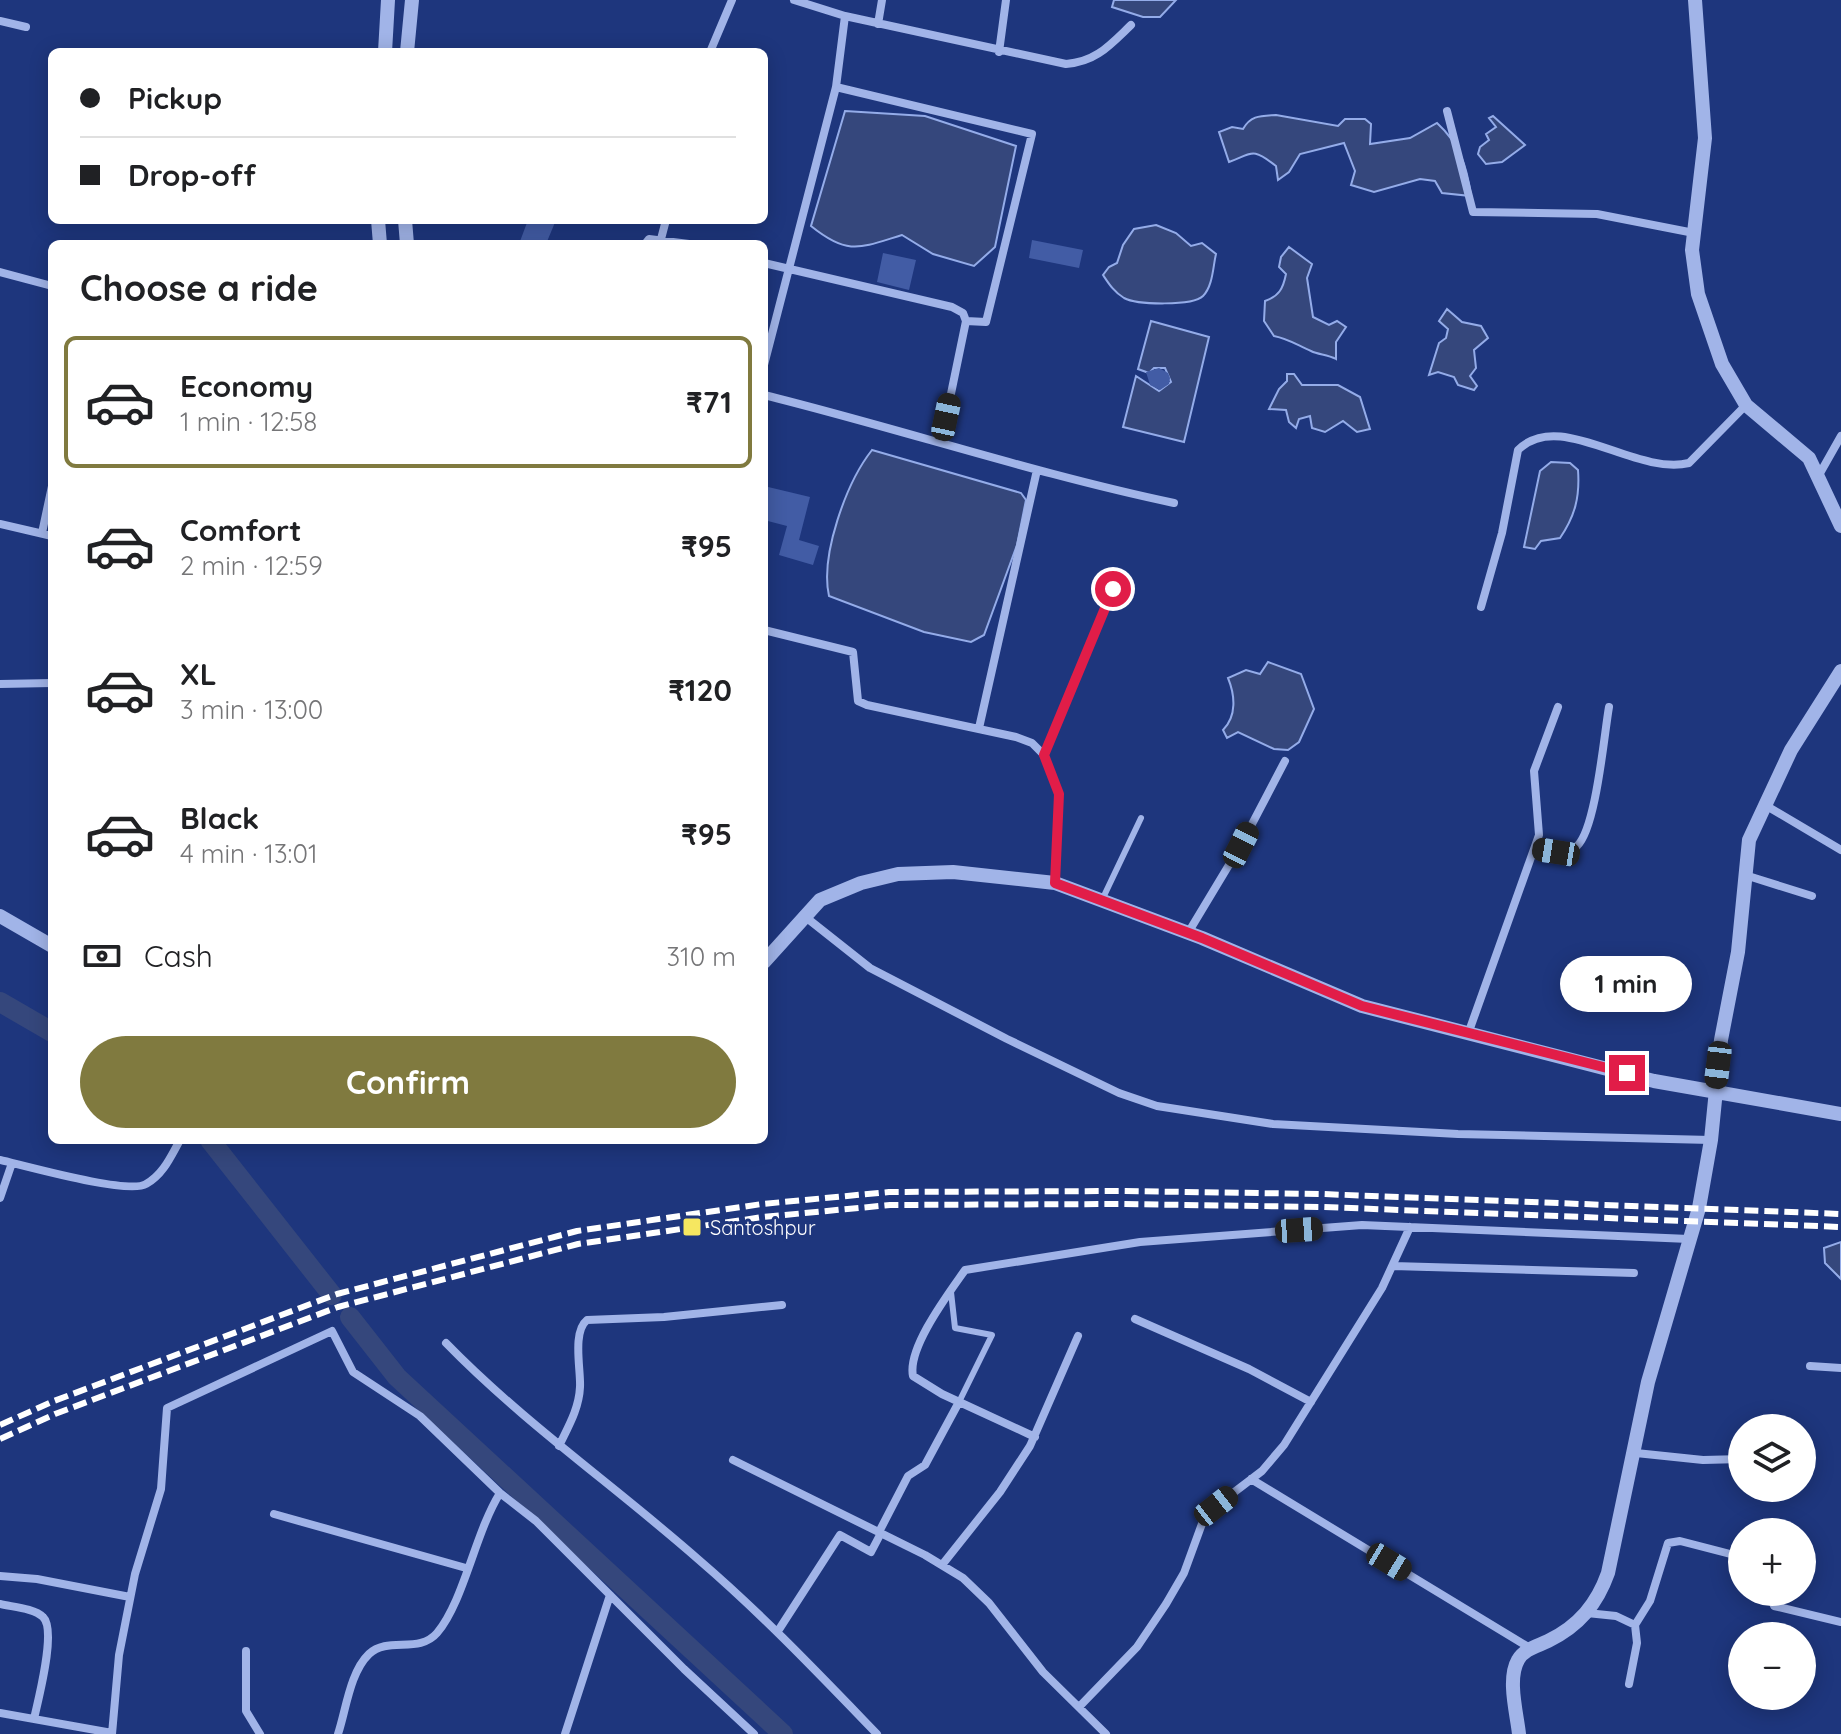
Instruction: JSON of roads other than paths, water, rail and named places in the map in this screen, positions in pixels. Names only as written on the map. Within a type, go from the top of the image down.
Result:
[{"type":"street","points":[[385,48],[388,0]]},
{"type":"street","points":[[407,48],[412,0]]},
{"type":"street","points":[[712,48],[732,0]]},
{"type":"street","points":[[794,0],[878,24],[1066,64],[1085,63],[1103,53],[1131,25]]},
{"type":"street","points":[[878,24],[882,0]]},
{"type":"street","points":[[999,52],[1006,0]]},
{"type":"street","points":[[1695,0],[1705,138],[1692,250],[1698,294],[1722,364],[1746,405],[1809,458],[1841,526]]},
{"type":"street","points":[[768,349],[836,87],[845,16]]},
{"type":"street","points":[[0,21],[26,27]]},
{"type":"street","points":[[836,87],[1032,134],[986,322],[966,321]]},
{"type":"street","points":[[1447,111],[1473,212],[1597,214],[1694,233]]},
{"type":"street","points":[[661,239],[665,224]]},
{"type":"street","points":[[648,240],[667,240]]},
{"type":"street","points":[[768,264],[952,307],[963,313],[966,321],[941,442]]},
{"type":"street","points":[[0,272],[48,285]]},
{"type":"street","points":[[768,396],[1037,470],[1174,503]]},
{"type":"street","points":[[1481,607],[1502,533],[1518,450],[1526,442],[1543,435],[1562,436],[1661,465],[1679,465],[1689,463],[1746,405]]},
{"type":"street","points":[[1819,475],[1841,436]]},
{"type":"street","points":[[979,728],[1037,470]]},
{"type":"street","points":[[42,533],[48,505]]},
{"type":"street","points":[[0,524],[48,535]]},
{"type":"street","points":[[1044,755],[1113,589]]},
{"type":"street","points":[[768,631],[853,652],[858,701],[867,705],[979,728],[1032,743],[1044,755],[1059,794],[1055,883]]},
{"type":"street","points":[[1519,1734],[1514,1677],[1518,1660],[1530,1648],[1570,1629],[1587,1613],[1600,1595],[1608,1573],[1636,1453],[1648,1382],[1689,1239],[1711,1140],[1715,1090],[1738,952],[1749,840],[1791,750],[1841,671]]},
{"type":"street","points":[[0,684],[48,683]]},
{"type":"street","points":[[1468,1034],[1535,849],[1540,820],[1534,799],[1534,771],[1558,707]]},
{"type":"street","points":[[1535,849],[1568,851],[1577,847],[1585,833],[1596,795],[1609,707]]},
{"type":"street","points":[[1188,933],[1241,845],[1285,761]]},
{"type":"street","points":[[1764,805],[1841,850]]},
{"type":"street","points":[[768,957],[803,915],[837,891],[898,874],[953,872],[1055,883],[1188,933],[1362,1006],[1654,1081],[1841,1114]]},
{"type":"street","points":[[1744,874],[1812,896]]},
{"type":"street","points":[[803,915],[870,968],[1119,1093],[1157,1106],[1273,1124],[1458,1134],[1711,1140]]},
{"type":"street","points":[[0,916],[48,944]]},
{"type":"street","points":[[0,1160],[120,1188],[143,1187],[158,1176],[178,1144]]},
{"type":"street","points":[[0,1198],[12,1163]]},
{"type":"street","points":[[1035,1437],[917,1380],[912,1370],[935,1312],[965,1270],[1140,1242],[1362,1225],[1689,1239]]},
{"type":"street","points":[[1079,1707],[1137,1647],[1166,1604],[1184,1573],[1203,1521],[1284,1445],[1393,1266],[1410,1227]]},
{"type":"street","points":[[1393,1266],[1634,1273]]},
{"type":"street","points":[[559,1446],[575,1413],[580,1390],[580,1333],[587,1320],[664,1317],[782,1305]]},
{"type":"street","points":[[1135,1319],[1249,1369],[1311,1402]]},
{"type":"street","points":[[0,1713],[112,1734],[119,1655],[130,1597],[161,1489],[167,1408],[332,1331],[353,1372],[420,1416],[500,1493],[536,1521],[754,1734]]},
{"type":"street","points":[[942,1565],[1000,1492],[1035,1437],[1078,1336]]},
{"type":"street","points":[[446,1343],[498,1396],[698,1558],[778,1631],[877,1734]]},
{"type":"street","points":[[1810,1366],[1841,1368]]},
{"type":"street","points":[[778,1631],[840,1535],[871,1552],[908,1476],[925,1465],[959,1402]]},
{"type":"street","points":[[1636,1453],[1728,1459]]},
{"type":"street","points":[[733,1460],[942,1565],[989,1603],[1043,1672],[1101,1732]]},
{"type":"street","points":[[1251,1479],[1530,1648]]},
{"type":"street","points":[[338,1734],[358,1669],[369,1654],[396,1644],[422,1644],[437,1633],[485,1518],[500,1493]]},
{"type":"street","points":[[274,1514],[466,1568]]},
{"type":"street","points":[[1629,1684],[1637,1643],[1635,1625],[1650,1601],[1668,1543],[1697,1544],[1728,1553]]},
{"type":"street","points":[[0,1576],[37,1579],[130,1597]]},
{"type":"street","points":[[565,1734],[610,1595]]},
{"type":"street","points":[[0,1604],[35,1613],[44,1617],[48,1625],[49,1640],[34,1719]]},
{"type":"street","points":[[1774,1606],[1841,1622]]},
{"type":"street","points":[[1587,1613],[1616,1616],[1635,1625]]},
{"type":"street","points":[[246,1651],[246,1711],[260,1734]]},
{"type":"lane","points":[[1102,900],[1141,818]]},
{"type":"lane","points":[[950,1290],[955,1328],[992,1335],[959,1402]]},
{"type":"water","points":[[1114,0],[1176,0],[1160,17],[1143,17],[1112,7]]},
{"type":"water","points":[[845,111],[925,116],[1016,146],[995,247],[974,266],[933,254],[902,235],[855,247],[835,242],[811,226]]},
{"type":"water","points":[[1276,115],[1338,126],[1345,119],[1365,119],[1371,124],[1370,144],[1410,138],[1437,123],[1461,156],[1471,196],[1442,193],[1435,181],[1420,179],[1374,192],[1351,185],[1355,171],[1344,143],[1300,154],[1289,172],[1278,180],[1276,166],[1257,154],[1248,154],[1229,162],[1219,132],[1232,127],[1243,129],[1253,119]]},
{"type":"water","points":[[1493,116],[1525,145],[1502,162],[1486,164],[1478,154],[1480,147],[1489,140],[1486,134],[1496,127],[1489,118]]},
{"type":"water","points":[[1156,225],[1176,233],[1191,246],[1202,243],[1216,254],[1211,281],[1203,296],[1177,303],[1131,300],[1117,293],[1103,275],[1117,263],[1123,245],[1134,229]]},
{"type":"water","points":[[1289,247],[1312,264],[1307,278],[1313,317],[1329,325],[1337,321],[1346,327],[1336,342],[1336,359],[1274,336],[1264,321],[1265,301],[1274,297],[1283,284],[1286,274],[1279,267],[1281,257]]},
{"type":"water","points":[[1447,309],[1462,322],[1481,326],[1488,338],[1474,350],[1476,368],[1470,376],[1477,386],[1474,390],[1458,385],[1454,377],[1438,372],[1429,375],[1439,343],[1446,338],[1448,329],[1439,321]]},
{"type":"water","points":[[1151,321],[1209,337],[1184,442],[1123,427],[1136,376],[1159,391],[1171,382],[1165,368],[1154,368],[1149,373],[1138,369]]},
{"type":"water","points":[[1287,374],[1294,374],[1302,385],[1338,385],[1360,397],[1370,429],[1357,432],[1343,421],[1325,432],[1312,428],[1310,416],[1299,419],[1296,428],[1289,422],[1286,410],[1269,409],[1279,389],[1287,381]]},
{"type":"water","points":[[872,450],[1021,493],[1026,500],[1017,545],[984,635],[971,642],[924,632],[829,596],[828,561],[837,520],[853,481]]},
{"type":"water","points":[[1551,462],[1570,463],[1578,470],[1575,506],[1560,538],[1541,541],[1535,549],[1524,547],[1540,471]]},
{"type":"water","points":[[1268,662],[1301,674],[1314,709],[1299,742],[1288,750],[1274,749],[1238,732],[1227,738],[1223,730],[1231,718],[1233,705],[1228,678],[1246,670],[1260,674]]},
{"type":"water","points":[[1841,1242],[1841,1279],[1825,1263],[1824,1248]]},
{"type":"waterway","points":[[0,1002],[48,1030]]},
{"type":"waterway","points":[[213,1144],[332,1295]]},
{"type":"waterway","points":[[350,1317],[397,1377],[783,1734]]},
{"type":"railway","points":[[0,1425],[54,1401],[337,1294],[577,1231],[762,1204],[889,1192],[1120,1191],[1322,1194],[1841,1214]]},
{"type":"railway","points":[[0,1439],[55,1414],[338,1307],[578,1244],[763,1217],[890,1205],[1122,1204],[1323,1207],[1841,1227]]},
{"type":"place","name":"Santoshpur","points":[[692,1227]]}]
